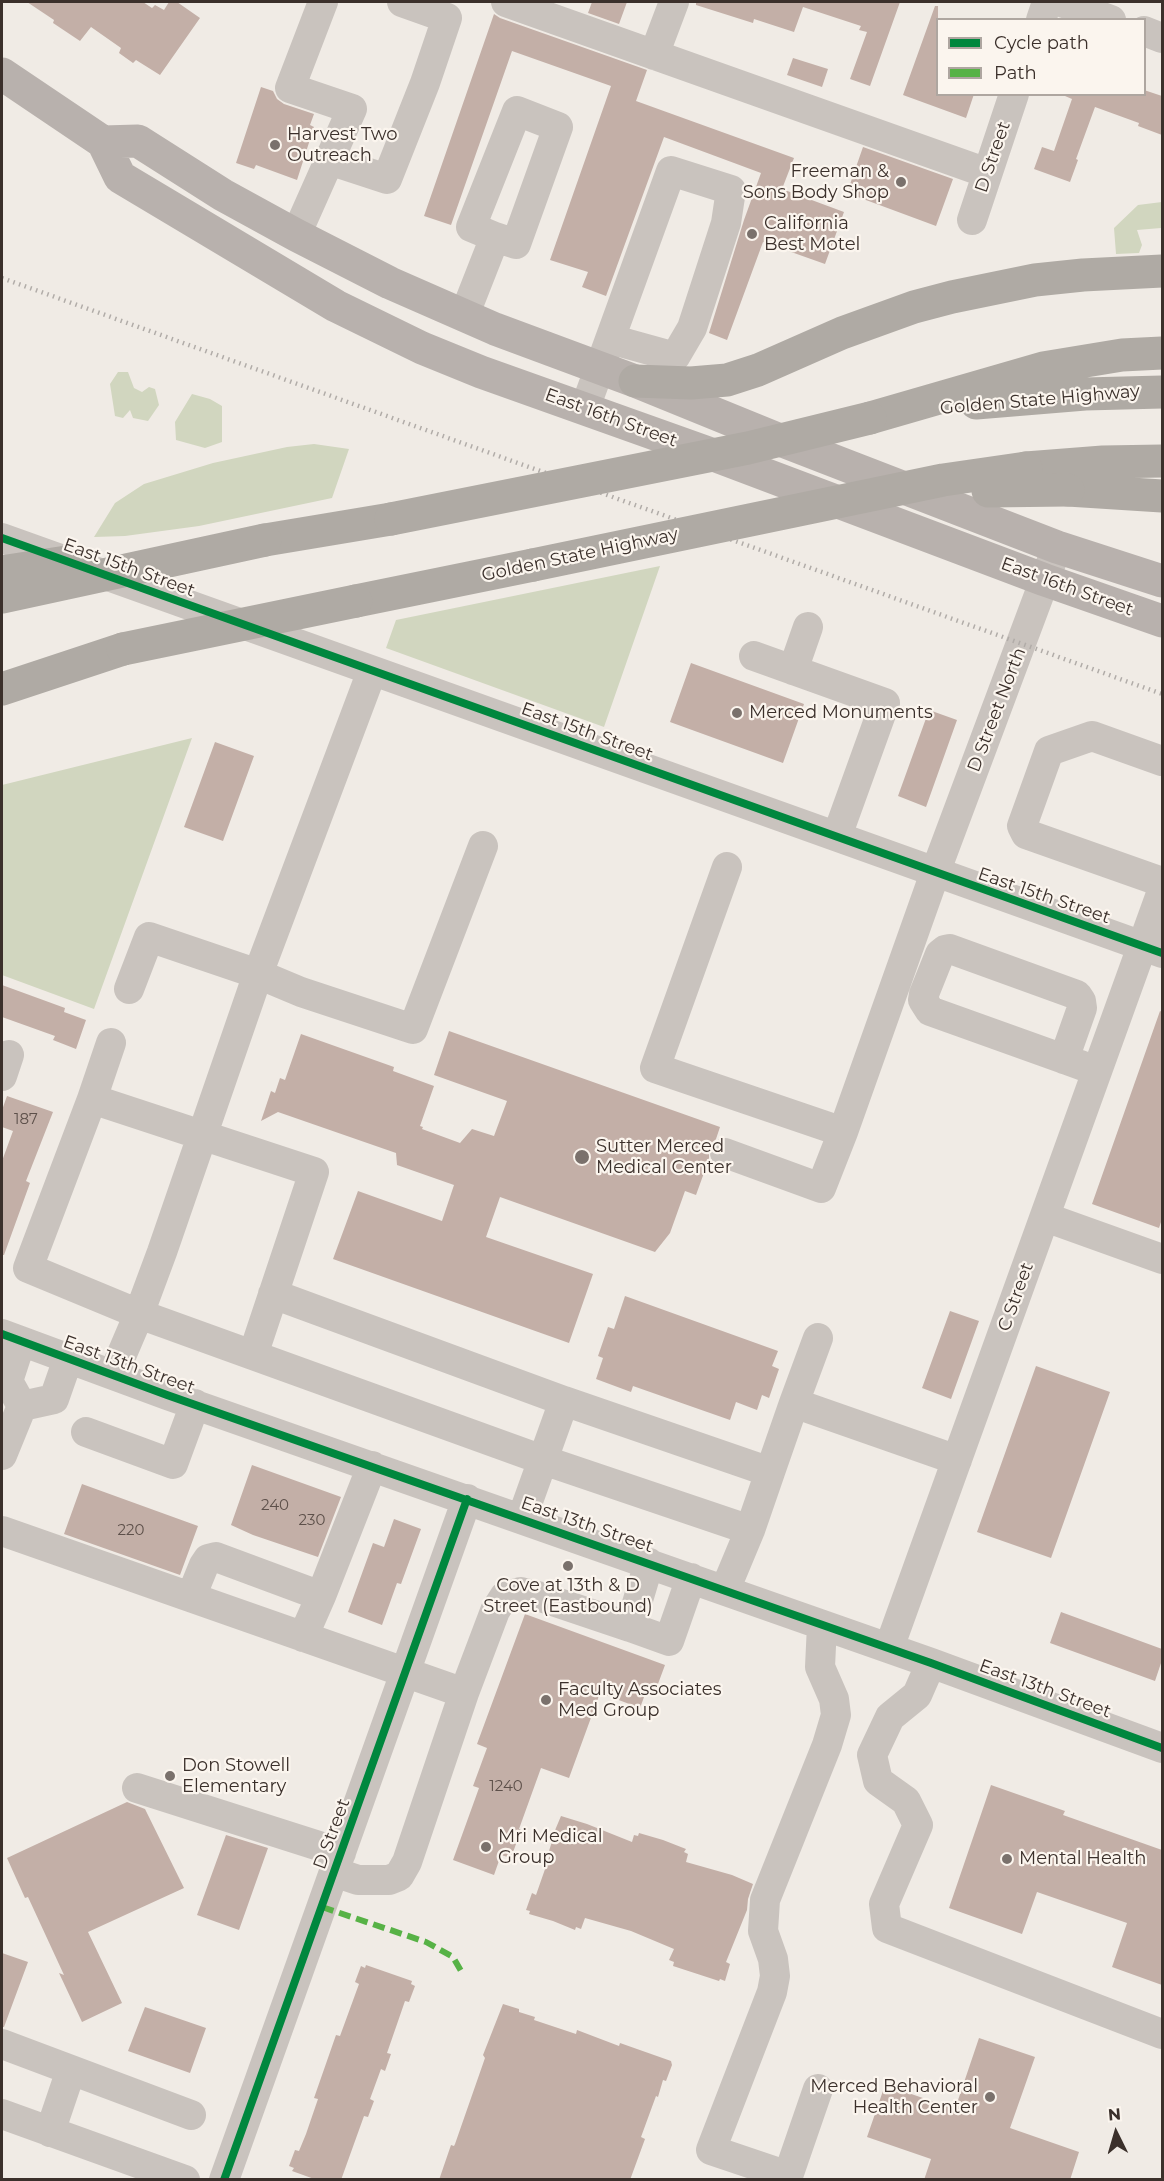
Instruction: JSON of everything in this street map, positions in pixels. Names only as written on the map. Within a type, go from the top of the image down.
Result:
[{"type":"highway","points":[[635,381],[691,383],[727,380],[758,370],[842,333],[914,307],[952,297],[1035,280],[1162,271]]},
{"type":"highway","points":[[870,418],[1043,368],[1122,354],[1162,352]]},
{"type":"highway","name":"Golden State Highway","points":[[2,597],[265,540],[391,519],[748,448],[870,418],[983,402],[1085,394],[1162,392]]},
{"type":"highway","name":"Golden State Highway","points":[[2,675],[943,480],[1026,468],[1103,462],[1162,461]]},
{"type":"highway","points":[[881,492],[1068,490],[1162,496]]},
{"type":"highway","points":[[2,572],[190,542],[265,540]]},
{"type":"highway","points":[[2,689],[123,650]]},
{"type":"main road","points":[[2,74],[103,142]]},
{"type":"main road","name":"East 16th Street","points":[[1162,581],[1057,547],[635,381],[604,353],[495,329],[390,282],[296,235],[223,195],[138,141],[103,142],[120,177],[336,306],[422,348],[1162,621]]},
{"type":"street","points":[[296,235],[352,110],[290,88],[323,2]]},
{"type":"street","points":[[329,160],[387,179],[425,83],[447,18],[402,2]]},
{"type":"street","points":[[506,2],[987,173]]},
{"type":"street","points":[[654,55],[674,2]]},
{"type":"street","points":[[1042,18],[1047,2]]},
{"type":"street","points":[[1061,2],[1105,18]]},
{"type":"street","points":[[1146,32],[1162,38]]},
{"type":"street","name":"D Street","points":[[972,220],[1013,96]]},
{"type":"street","points":[[585,408],[604,353],[671,171],[731,190],[726,223],[692,328],[675,357],[604,353]]},
{"type":"street","points":[[464,316],[495,237]]},
{"type":"street","name":"East 15th Street","points":[[2,538],[1152,950]]},
{"type":"street","name":"D Street North","points":[[725,1154],[821,1188],[935,873],[1057,547]]},
{"type":"street","points":[[793,670],[808,627]]},
{"type":"street","points":[[754,656],[885,703],[837,836]]},
{"type":"street","points":[[113,1375],[139,1314],[258,975],[372,671]]},
{"type":"street","points":[[1162,761],[1092,736],[1049,752],[1022,826],[1026,834],[1162,882]]},
{"type":"street","points":[[129,989],[149,937],[301,992],[413,1029],[483,846]]},
{"type":"street","points":[[727,867],[655,1068],[843,1131]]},
{"type":"street","name":"C Street","points":[[889,1648],[1097,1071],[1152,950],[1162,891]]},
{"type":"street","points":[[1064,1059],[1082,1008],[1082,1001],[1077,995],[950,950],[945,950],[940,954],[924,994],[924,1000],[930,1011],[1097,1071]]},
{"type":"street","points":[[111,1043],[28,1268],[139,1314],[543,1460],[750,1530]]},
{"type":"street","points":[[92,1099],[314,1172],[253,1355]]},
{"type":"street","points":[[1045,1217],[1162,1260]]},
{"type":"street","points":[[273,1294],[564,1401],[770,1472]]},
{"type":"street","points":[[2,1455],[21,1406],[8,1381],[11,1338]]},
{"type":"street","name":"East 13th Street","points":[[11,1338],[889,1648],[1162,1748]]},
{"type":"street","points":[[725,1590],[750,1530],[818,1338]]},
{"type":"street","points":[[21,1406],[54,1399],[68,1359]]},
{"type":"street","points":[[522,1518],[564,1401]]},
{"type":"street","points":[[794,1403],[957,1460]]},
{"type":"street","points":[[86,1432],[173,1464],[195,1404]]},
{"type":"street","points":[[303,1637],[372,1466]]},
{"type":"street","name":"D Street","points":[[224,2180],[467,1499]]},
{"type":"street","points":[[2,1531],[464,1693]]},
{"type":"street","points":[[192,1598],[204,1565],[208,1559],[216,1557],[321,1596]]},
{"type":"street","points":[[630,1627],[649,1563]]},
{"type":"street","points":[[137,1788],[337,1863],[358,1880],[380,1881],[399,1876],[407,1862],[464,1693],[495,1611],[504,1598],[521,1592],[538,1596],[669,1641],[691,1578]]},
{"type":"street","points":[[818,2089],[789,2176],[711,2150],[775,1976],[773,1959],[763,1931],[765,1900],[827,1745],[836,1715],[834,1699],[820,1667],[822,1625]]},
{"type":"street","points":[[931,1663],[916,1695],[890,1717],[872,1755],[878,1782],[906,1801],[918,1825],[884,1904],[887,1928],[1162,2034]]},
{"type":"street","points":[[2,2044],[191,2115]]},
{"type":"street","points":[[50,2132],[70,2070]]},
{"type":"street","points":[[2,2114],[185,2180]]},
{"type":"green space","points":[[1162,202],[1162,240],[1161,228],[1137,230],[1142,245],[1139,253],[1116,254],[1114,228],[1138,205]]},
{"type":"green space","points":[[118,372],[128,372],[134,388],[142,392],[149,387],[155,389],[159,405],[148,421],[133,418],[130,410],[123,418],[115,416],[110,384]]},
{"type":"green space","points":[[192,394],[210,399],[222,406],[222,442],[205,448],[176,440],[175,422]]},
{"type":"green space","points":[[314,444],[349,449],[332,498],[199,526],[125,536],[94,537],[115,503],[144,484],[213,463],[287,447]]},
{"type":"green space","points":[[660,566],[604,727],[386,648],[396,620]]},
{"type":"green space","points":[[192,738],[94,1009],[2,975],[2,785]]},
{"type":"building","points":[[27,2],[143,2],[152,8],[155,5],[164,10],[169,2],[177,2],[200,18],[160,75],[136,60],[133,63],[119,53],[121,48],[91,27],[80,41]]},
{"type":"building","points":[[592,2],[627,2],[619,24],[588,13]]},
{"type":"building","points":[[696,2],[900,2],[870,86],[850,79],[867,32],[859,30],[861,26],[803,7],[794,32],[754,19],[753,23],[696,5]]},
{"type":"building","points":[[935,6],[938,6],[936,96],[973,96],[966,118],[903,95]]},
{"type":"building","points":[[494,14],[647,70],[636,101],[794,158],[782,189],[844,212],[825,264],[763,242],[727,340],[709,333],[761,173],[664,137],[606,296],[582,287],[588,272],[550,260],[611,86],[512,51],[451,225],[424,216]]},
{"type":"building","points":[[793,58],[828,69],[822,87],[787,75]]},
{"type":"building","name":"Harvest Two Outreach","points":[[261,87],[273,91],[277,99],[284,104],[314,114],[310,125],[314,127],[297,180],[256,165],[254,169],[236,163]]},
{"type":"building","points":[[1146,91],[1162,96],[1162,135],[1138,126],[1139,123],[1095,107],[1070,182],[1034,169],[1042,147],[1054,151],[1072,99],[1065,96],[1146,96]]},
{"type":"building","name":"Freeman & Sons Body Shop","points":[[863,147],[953,179],[936,226],[847,193]]},
{"type":"building","name":"Merced Monuments","points":[[691,663],[804,704],[783,763],[670,722]]},
{"type":"building","points":[[929,710],[957,720],[926,807],[898,796]]},
{"type":"building","points":[[215,742],[254,756],[223,841],[184,827]]},
{"type":"building","points":[[2,985],[65,1008],[64,1012],[86,1020],[76,1049],[53,1040],[55,1036],[2,1017]]},
{"type":"building","points":[[1160,1011],[1162,1012],[1162,1219],[1159,1228],[1092,1204]]},
{"type":"building","points":[[449,1031],[720,1127],[716,1139],[709,1148],[709,1159],[696,1195],[685,1191],[670,1233],[655,1252],[500,1197],[486,1237],[593,1274],[569,1343],[333,1259],[358,1191],[442,1221],[454,1185],[397,1165],[396,1153],[278,1112],[261,1121],[271,1091],[275,1093],[280,1078],[285,1080],[301,1034],[394,1067],[393,1071],[434,1086],[420,1126],[423,1127],[422,1129],[460,1143],[472,1129],[494,1136],[507,1101],[434,1075]]},
{"type":"building","points":[[7,1096],[53,1112],[26,1181],[30,1183],[4,1255],[2,1255],[2,1161],[13,1131],[2,1127],[2,1110]]},
{"type":"building","points":[[625,1296],[778,1351],[772,1366],[779,1369],[769,1398],[762,1395],[757,1410],[736,1402],[730,1420],[633,1386],[631,1392],[596,1379],[603,1358],[598,1356],[608,1327],[614,1329]]},
{"type":"building","points":[[950,1311],[979,1321],[951,1399],[922,1388]]},
{"type":"building","points":[[1036,1366],[1110,1392],[1051,1558],[977,1532]]},
{"type":"building","points":[[252,1465],[341,1497],[318,1557],[231,1525]]},
{"type":"building","points":[[82,1484],[198,1526],[180,1575],[64,1534]]},
{"type":"building","points":[[394,1519],[421,1529],[401,1584],[397,1583],[382,1625],[348,1612],[373,1543],[384,1547]]},
{"type":"building","points":[[1061,1612],[1162,1649],[1162,1660],[1155,1681],[1050,1643]]},
{"type":"building","name":"Faculty Associates Med Group","points":[[525,1614],[665,1665],[655,1692],[647,1689],[640,1708],[600,1693],[569,1778],[541,1768],[511,1858],[501,1855],[494,1875],[453,1860],[479,1788],[473,1786],[487,1748],[477,1744]]},
{"type":"building","points":[[991,1785],[1065,1811],[1063,1815],[1162,1850],[1162,1985],[1112,1967],[1127,1923],[1037,1892],[1022,1934],[949,1908]]},
{"type":"building","points":[[127,1802],[145,1809],[184,1888],[88,1932],[122,2003],[82,2022],[59,1973],[64,1975],[7,1858]]},
{"type":"building","points":[[561,1816],[632,1842],[634,1835],[638,1836],[639,1833],[663,1840],[686,1849],[684,1852],[688,1854],[686,1862],[732,1875],[753,1884],[747,1910],[726,1962],[730,1964],[725,1981],[673,1966],[674,1962],[669,1960],[674,1949],[631,1931],[585,1918],[581,1929],[576,1927],[575,1930],[529,1914],[530,1911],[526,1910],[532,1893],[536,1895],[551,1852],[549,1851],[553,1835]]},
{"type":"building","points":[[226,1835],[268,1848],[239,1930],[197,1915]]},
{"type":"building","points":[[2,1953],[28,1962],[4,2027],[2,2027]]},
{"type":"building","points":[[366,1965],[412,1981],[411,1984],[415,1986],[409,2002],[405,2001],[387,2053],[391,2054],[385,2071],[381,2069],[370,2099],[374,2101],[368,2117],[364,2116],[341,2180],[317,2180],[292,2171],[294,2168],[289,2166],[295,2150],[299,2151],[306,2134],[318,2099],[314,2098],[336,2035],[340,2036],[359,1984],[355,1982],[361,1966],[365,1968]]},
{"type":"building","points":[[503,2004],[535,2017],[534,2020],[576,2034],[577,2030],[619,2046],[620,2043],[671,2061],[672,2065],[666,2081],[663,2080],[641,2137],[645,2139],[630,2180],[439,2180],[451,2145],[455,2144],[485,2058],[483,2055]]},
{"type":"building","points":[[145,2007],[206,2028],[190,2073],[128,2051]]},
{"type":"building","name":"Merced Behavioral Health Center","points":[[979,2038],[1035,2057],[1010,2128],[1079,2152],[1070,2180],[924,2180],[931,2159],[867,2137],[885,2085],[955,2109]]},
{"type":"railway","points":[[2,278],[1162,694]]},
{"type":"marked path","points":[[322,1907],[426,1942],[453,1957],[461,1971]]},
{"type":"cycle path","points":[[2,538],[1162,953]]},
{"type":"cycle path","points":[[2,1334],[167,1395],[931,1663],[1162,1748]]},
{"type":"cycle path","points":[[224,2180],[467,1499]]},
{"type":"place","name":"Harvest Two Outreach","points":[[275,145]]},
{"type":"place","name":"Freeman & Sons Body Shop","points":[[901,182]]},
{"type":"place","name":"California Best Motel","points":[[752,234]]},
{"type":"place","name":"Merced Monuments","points":[[737,713]]},
{"type":"place","name":"Sutter Merced Medical Center","points":[[582,1157]]},
{"type":"place","name":"Cove at 13th & D Street (Eastbound)","points":[[568,1566]]},
{"type":"place","name":"Faculty Associates Med Group","points":[[546,1700]]},
{"type":"place","name":"Don Stowell Elementary","points":[[170,1776]]},
{"type":"place","name":"Mri Medical Group","points":[[486,1847]]},
{"type":"place","name":"Mental Health","points":[[1007,1859]]},
{"type":"place","name":"Merced Behavioral Health Center","points":[[990,2097]]}]
